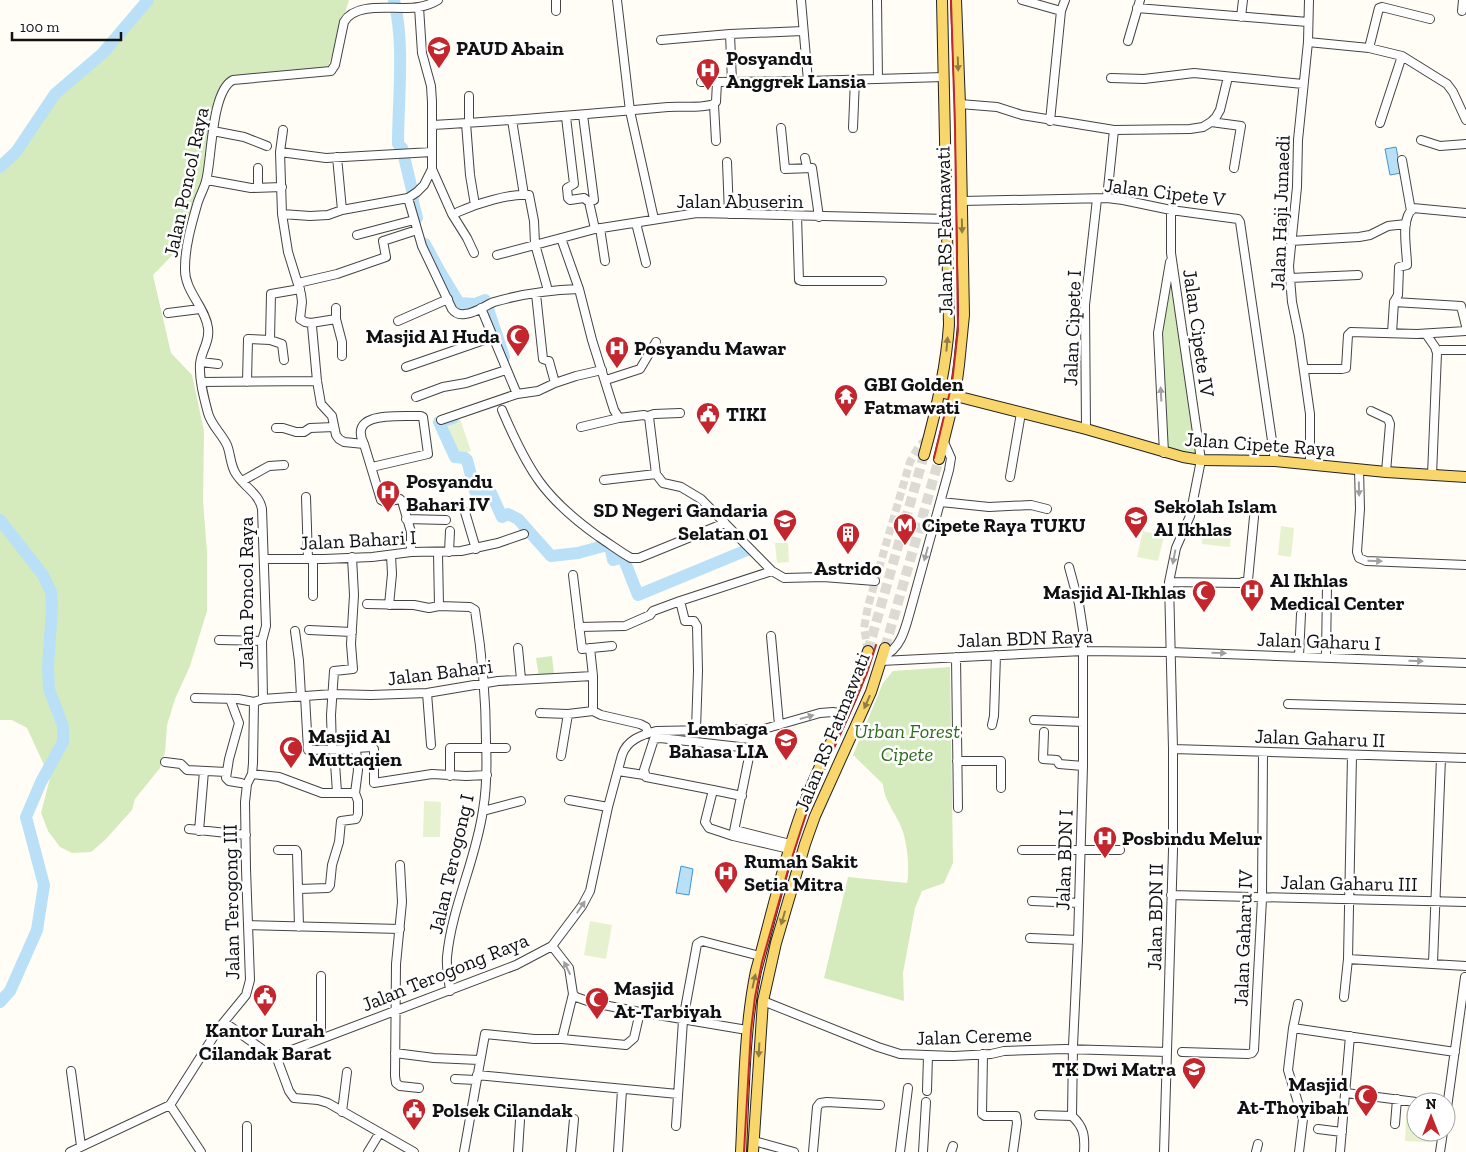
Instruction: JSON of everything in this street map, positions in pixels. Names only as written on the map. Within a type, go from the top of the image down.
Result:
[{"type":"main road","points":[[942,6],[950,7],[956,2]]},
{"type":"main road","name":"Jalan RS Fatmawati","points":[[938,459],[955,395],[964,315],[956,2]]},
{"type":"main road","points":[[942,6],[956,15]]},
{"type":"main road","name":"Jalan RS Fatmawati","points":[[924,455],[945,366],[949,325],[942,6]]},
{"type":"main road","name":"Jalan Cipete Raya","points":[[940,392],[1086,429],[1164,453],[1201,460],[1275,461],[1386,472],[1466,477]]},
{"type":"main road","name":"Jalan RS Fatmawati","points":[[741,1152],[747,1030],[752,992],[760,956],[790,847],[807,796],[844,714],[868,652]]},
{"type":"main road","name":"Jalan RS Fatmawati","points":[[754,1152],[763,1001],[776,943],[805,844],[823,798],[871,692],[883,655]]},
{"type":"main road","points":[[745,1083],[758,1084]]},
{"type":"street","name":"Jalan Poncol Raya","points":[[263,699],[262,641],[266,626],[264,518],[261,502],[242,481],[231,463],[225,441],[208,415],[201,382],[201,362],[209,336],[207,322],[188,286],[184,271],[189,233],[197,204],[207,180],[213,131],[222,93],[229,82],[233,80],[328,72],[335,65],[346,18],[353,12],[365,8],[419,8],[438,0]]},
{"type":"street","points":[[556,0],[556,11]]},
{"type":"street","points":[[617,0],[630,111],[654,219]]},
{"type":"street","points":[[801,0],[808,81]]},
{"type":"street","points":[[877,0],[878,78]]},
{"type":"street","points":[[1022,0],[1062,11]]},
{"type":"street","points":[[1050,120],[1064,0]]},
{"type":"street","points":[[1128,41],[1140,0]]},
{"type":"street","points":[[1242,17],[1243,0]]},
{"type":"street","name":"Jalan Haji Junaedi","points":[[1309,0],[1308,42],[1298,140],[1297,187],[1291,241],[1290,278],[1292,302],[1310,414],[1310,464]]},
{"type":"street","points":[[1462,11],[1463,0]]},
{"type":"street","points":[[1369,48],[1379,8],[1382,7],[1430,19]]},
{"type":"street","points":[[419,8],[422,53],[432,91],[432,168],[452,214],[468,238],[474,254]]},
{"type":"street","points":[[1137,8],[1308,22]]},
{"type":"street","points":[[661,40],[730,34],[803,31]]},
{"type":"street","points":[[730,34],[732,82]]},
{"type":"street","points":[[1308,42],[1369,48],[1402,56],[1447,84],[1453,92],[1466,120]]},
{"type":"street","points":[[1380,123],[1402,56]]},
{"type":"street","points":[[1111,78],[1144,79],[1194,73],[1303,84]]},
{"type":"street","points":[[701,82],[944,77]]},
{"type":"street","points":[[960,104],[998,106],[1018,114],[1114,130],[1190,129],[1203,127],[1211,122],[1220,110],[1228,77]]},
{"type":"street","points":[[853,128],[855,78]]},
{"type":"street","points":[[716,141],[714,105],[716,102],[717,82]]},
{"type":"street","points":[[469,96],[467,123],[469,167],[475,205]]},
{"type":"street","points":[[433,125],[714,105]]},
{"type":"street","points":[[583,115],[594,200],[589,202]]},
{"type":"street","points":[[566,117],[574,184],[567,188],[568,198],[570,200],[584,198],[589,202],[605,261]]},
{"type":"street","points":[[512,120],[524,195]]},
{"type":"street","points":[[1211,122],[1241,126],[1234,168]]},
{"type":"street","points":[[781,128],[785,169],[812,168],[819,217]]},
{"type":"street","points":[[282,130],[280,152],[282,214],[288,252],[302,302],[300,319],[311,323],[336,320]]},
{"type":"street","points":[[1107,198],[1114,130]]},
{"type":"street","points":[[213,131],[244,137],[268,146]]},
{"type":"street","points":[[1422,140],[1440,146],[1466,144]]},
{"type":"street","points":[[280,152],[326,158],[432,152]]},
{"type":"street","points":[[337,157],[342,210]]},
{"type":"street","points":[[805,158],[807,167]]},
{"type":"street","points":[[1392,334],[1394,302],[1398,295],[1398,267],[1407,265],[1406,224],[1412,210],[1402,160]]},
{"type":"street","points":[[727,162],[730,214]]},
{"type":"street","points":[[258,168],[258,188]]},
{"type":"street","points":[[282,214],[328,215],[342,210],[411,196],[426,181],[432,168]]},
{"type":"street","points":[[207,180],[258,188],[282,187]]},
{"type":"street","points":[[458,212],[475,205],[524,195],[530,196],[535,244],[547,288]]},
{"type":"street","points":[[411,196],[414,220],[422,246],[453,311],[460,314],[472,312],[518,296],[579,289]]},
{"type":"street","name":"Jalan Cipete I","points":[[1086,429],[1085,305],[1097,198]]},
{"type":"street","name":"Jalan Cipete V","points":[[962,201],[1107,198],[1171,210],[1234,217],[1240,222],[1275,461]]},
{"type":"street","name":"Jalan Cipete IV","points":[[1169,582],[1176,548],[1190,516],[1201,460],[1171,253],[1171,210]]},
{"type":"street","points":[[1412,210],[1466,212]]},
{"type":"street","name":"Jalan Abuserin","points":[[497,255],[597,229],[697,213],[948,219]]},
{"type":"street","points":[[797,216],[800,280],[802,282],[882,282]]},
{"type":"street","points":[[357,235],[414,220]]},
{"type":"street","points":[[636,223],[646,264]]},
{"type":"street","points":[[1291,241],[1334,240],[1359,237],[1370,235],[1388,226],[1406,224]]},
{"type":"street","points":[[270,340],[271,293],[299,286],[386,257],[387,255],[382,244],[383,241],[417,230]]},
{"type":"street","points":[[561,238],[579,289],[614,410],[619,418]]},
{"type":"street","points":[[1164,453],[1158,333],[1171,253]]},
{"type":"street","points":[[1290,278],[1358,275]]},
{"type":"street","points":[[536,294],[543,359],[549,361],[555,383]]},
{"type":"street","points":[[398,321],[448,299]]},
{"type":"street","points":[[1394,302],[1460,306],[1466,326]]},
{"type":"street","points":[[483,307],[506,370],[519,394]]},
{"type":"street","points":[[336,308],[336,320],[342,342],[342,356]]},
{"type":"street","points":[[168,313],[200,309]]},
{"type":"street","points":[[311,323],[321,404],[332,416],[336,435],[341,441],[364,444]]},
{"type":"street","points":[[1304,369],[1346,368],[1348,335],[1351,332],[1426,334],[1466,331]]},
{"type":"street","points":[[1426,334],[1437,353],[1432,475]]},
{"type":"street","points":[[406,367],[493,337]]},
{"type":"street","points":[[247,382],[248,339],[270,340],[282,344],[284,360]]},
{"type":"street","points":[[606,380],[640,369],[656,342]]},
{"type":"street","points":[[1437,353],[1441,350],[1466,350]]},
{"type":"street","points":[[201,362],[218,364]]},
{"type":"street","points":[[416,397],[443,387],[466,383],[506,370]]},
{"type":"street","points":[[441,420],[519,394],[538,391],[576,376],[602,370]]},
{"type":"street","points":[[201,382],[317,381]]},
{"type":"street","points":[[502,410],[525,461],[543,488],[564,510],[631,558],[639,558],[725,523]]},
{"type":"street","points":[[1371,411],[1388,419],[1390,424],[1386,472]]},
{"type":"street","points":[[581,427],[619,418],[680,413]]},
{"type":"street","points":[[1010,476],[1021,413]]},
{"type":"street","points":[[648,416],[650,419],[656,474],[663,483],[681,487],[694,494],[772,570],[784,578],[823,577],[875,581]]},
{"type":"street","points":[[372,467],[428,454],[423,417],[381,418],[368,421],[362,426],[360,432],[381,500],[385,502],[401,500],[411,536],[411,552]]},
{"type":"street","points":[[276,428],[304,432],[312,428],[334,427]]},
{"type":"street","points":[[883,655],[893,651],[897,646],[907,624],[941,502],[951,458],[944,440]]},
{"type":"street","points":[[242,481],[269,466],[284,465]]},
{"type":"street","points":[[1359,469],[1360,509],[1357,552],[1359,558],[1366,561],[1466,565]]},
{"type":"street","points":[[604,480],[656,474]]},
{"type":"street","points":[[306,497],[313,596]]},
{"type":"street","points":[[941,502],[989,507],[1031,505],[1047,509]]},
{"type":"street","points":[[465,512],[476,549]]},
{"type":"street","points":[[1169,582],[1240,583],[1248,580],[1254,517]]},
{"type":"street","points":[[406,519],[446,520]]},
{"type":"street","points":[[449,552],[450,531]]},
{"type":"street","points":[[438,553],[476,549],[524,534]]},
{"type":"street","name":"Jalan Bahari I","points":[[264,559],[352,558],[411,552],[438,553],[440,606]]},
{"type":"street","points":[[389,605],[392,574],[391,555]]},
{"type":"street","points":[[337,792],[331,723],[334,671],[352,669],[351,644],[354,595],[352,558]]},
{"type":"street","name":"Jalan BDN I","points":[[1069,567],[1070,577],[1079,604],[1083,630],[1083,766],[1078,940],[1072,1050],[1072,1116]]},
{"type":"street","points":[[579,627],[601,631],[625,626],[650,615],[653,611],[772,570]]},
{"type":"street","points":[[572,575],[582,649],[612,646]]},
{"type":"street","name":"Jalan BDN II","points":[[1164,1152],[1173,749],[1169,582]]},
{"type":"street","points":[[1326,657],[1327,585]]},
{"type":"street","points":[[680,601],[685,621],[694,621],[697,626],[696,729]]},
{"type":"street","points":[[367,604],[414,605],[429,608],[440,606],[470,607],[475,610],[485,684]]},
{"type":"street","points":[[1299,656],[1301,614]]},
{"type":"street","points":[[309,630],[352,632]]},
{"type":"street","points":[[295,631],[307,748],[310,750],[372,747],[374,749],[374,783]]},
{"type":"street","points":[[771,636],[779,725]]},
{"type":"street","points":[[219,640],[262,641]]},
{"type":"street","points":[[518,648],[521,680]]},
{"type":"street","points":[[590,648],[593,676],[593,711]]},
{"type":"street","name":"Jalan BDN Raya","points":[[883,655],[956,657],[1083,652],[1170,652]]},
{"type":"street","name":"Jalan Gaharu I","points":[[1170,652],[1466,663]]},
{"type":"street","points":[[992,725],[996,655]]},
{"type":"street","points":[[956,657],[958,808]]},
{"type":"street","name":"Jalan Bahari","points":[[195,698],[247,699],[254,702],[263,699],[333,694],[426,693],[521,680],[593,676]]},
{"type":"street","name":"Jalan Terogong I","points":[[450,991],[447,964],[449,942],[457,905],[475,850],[483,811],[487,775],[485,684]]},
{"type":"street","points":[[426,693],[431,745]]},
{"type":"street","points":[[230,699],[239,723],[226,772],[228,780],[245,783]]},
{"type":"street","name":"Jalan Terogong III","points":[[224,1022],[246,995],[250,987],[245,783],[252,774],[254,702]]},
{"type":"street","points":[[1288,704],[1466,709]]},
{"type":"street","points":[[540,713],[568,714],[593,711],[640,724],[646,727],[648,733]]},
{"type":"street","name":"Jalan Terogong Raya","points":[[276,1056],[516,965],[552,946],[582,906],[590,891],[618,768],[624,749],[633,740],[648,733],[666,730],[764,729],[820,713],[833,712],[844,714]]},
{"type":"street","points":[[561,756],[568,714]]},
{"type":"street","points":[[1034,720],[1083,722]]},
{"type":"street","points":[[1044,732],[1043,759],[1057,760],[1059,764],[1083,766]]},
{"type":"street","points":[[644,773],[653,741],[657,738],[748,747],[750,752],[734,833]]},
{"type":"street","points":[[299,889],[324,889],[329,887],[332,865],[339,842],[341,821],[358,817],[358,801],[355,794],[358,770],[356,748]]},
{"type":"street","points":[[450,776],[449,749],[506,748]]},
{"type":"street","name":"Jalan Gaharu II","points":[[1173,749],[1466,758]]},
{"type":"street","name":"Jalan Gaharu IV","points":[[1182,1052],[1248,1054],[1254,1050],[1262,897],[1263,752]]},
{"type":"street","points":[[1344,997],[1348,959],[1352,755]]},
{"type":"street","points":[[1433,963],[1441,758]]},
{"type":"street","points":[[957,760],[1001,761],[1001,788]]},
{"type":"street","points":[[165,762],[181,764],[187,770],[226,772]]},
{"type":"street","points":[[618,768],[644,773],[648,779],[742,796]]},
{"type":"street","points":[[199,831],[204,771]]},
{"type":"street","points":[[252,774],[279,777],[322,792],[355,794]]},
{"type":"street","points":[[356,782],[374,783],[432,774],[450,776],[487,775]]},
{"type":"street","points":[[713,790],[706,825],[709,828],[790,847]]},
{"type":"street","points":[[569,800],[608,807]]},
{"type":"street","points":[[483,811],[521,801]]},
{"type":"street","points":[[189,829],[246,835]]},
{"type":"street","points":[[278,850],[297,851],[299,927]]},
{"type":"street","points":[[1022,850],[1120,850]]},
{"type":"street","points":[[400,865],[402,894],[396,964],[396,1083],[400,1086],[419,1088]]},
{"type":"street","name":"Jalan Gaharu III","points":[[1171,895],[1466,902]]},
{"type":"street","points":[[1032,901],[1079,902]]},
{"type":"street","points":[[249,925],[400,929]]},
{"type":"street","points":[[1030,938],[1078,940]]},
{"type":"street","points":[[676,1126],[683,1020],[698,942],[702,941],[760,956]]},
{"type":"street","points":[[552,946],[569,968],[573,994],[562,1039]]},
{"type":"street","points":[[1348,959],[1466,966]]},
{"type":"street","points":[[321,976],[321,1038]]},
{"type":"street","points":[[1448,1092],[1465,977]]},
{"type":"street","points":[[573,994],[576,997],[593,1003],[747,1030]]},
{"type":"street","name":"Jalan Cereme","points":[[763,1001],[889,1052],[910,1055],[964,1056],[1002,1051],[1072,1050],[1167,1052]]},
{"type":"street","points":[[1298,1004],[1288,1070],[1303,1118],[1299,1152]]},
{"type":"street","points":[[464,1152],[485,1034],[534,1039],[628,1044],[634,1038],[640,1012]]},
{"type":"street","points":[[71,1071],[75,1150],[170,1105],[224,1022],[269,1054],[276,1056],[289,1091],[294,1098],[318,1100],[328,1103],[414,1152]]},
{"type":"street","points":[[1294,1028],[1454,1052]]},
{"type":"street","points":[[1340,1152],[1350,1036]]},
{"type":"street","points":[[395,1053],[434,1058],[479,1060]]},
{"type":"street","points":[[983,1054],[982,1114],[985,1116],[1016,1116],[1017,1123],[1013,1152]]},
{"type":"street","points":[[927,1091],[928,1055]]},
{"type":"street","points":[[342,1112],[347,1072]]},
{"type":"street","points":[[455,1079],[476,1078],[678,1094]]},
{"type":"street","points":[[900,1152],[908,1088]]},
{"type":"street","points":[[618,1152],[622,1090]]},
{"type":"street","points":[[1346,1093],[1406,1100]]},
{"type":"street","points":[[1395,1124],[1397,1099]]},
{"type":"street","points":[[923,1152],[926,1102]]},
{"type":"street","points":[[812,1152],[817,1107],[820,1103],[880,1105]]},
{"type":"street","points":[[170,1105],[201,1152]]},
{"type":"street","points":[[1038,1115],[1072,1116],[1084,1131],[1084,1152]]},
{"type":"street","points":[[571,1152],[574,1119]]},
{"type":"street","points":[[518,1152],[520,1120]]},
{"type":"street","points":[[247,1126],[247,1152]]},
{"type":"street","points":[[1318,1130],[1342,1132]]},
{"type":"street","points":[[368,1152],[380,1134]]},
{"type":"street","points":[[754,1141],[794,1152]]},
{"type":"green space","points":[[148,0],[349,0],[328,68],[233,76],[219,90],[210,129],[206,173],[188,239],[153,275],[171,353],[192,375],[204,431],[203,501],[207,552],[207,611],[190,666],[175,699],[167,725],[165,752],[160,768],[135,799],[132,810],[105,840],[91,852],[72,853],[60,847],[48,831],[41,813],[50,778],[27,728],[12,720],[0,720],[0,167],[16,151],[55,94],[103,53]]},
{"type":"green space","points":[[1171,270],[1200,457],[1167,451],[1161,337]]},
{"type":"green space","points":[[460,419],[471,451],[458,455],[447,424]]},
{"type":"green space","points":[[1281,526],[1294,528],[1291,557],[1278,555]]},
{"type":"green space","points":[[1203,527],[1231,529],[1230,547],[1202,544]]},
{"type":"green space","points":[[1143,531],[1164,536],[1158,561],[1137,557]]},
{"type":"green space","points":[[775,543],[788,543],[789,562],[777,563]]},
{"type":"green space","points":[[552,656],[554,675],[539,677],[536,658]]},
{"type":"green space","name":"Urban Forest Cipete","points":[[950,667],[953,863],[944,883],[922,891],[915,908],[903,973],[904,1001],[824,978],[848,877],[907,883],[908,878],[908,857],[904,837],[901,826],[888,803],[883,784],[853,755],[883,683],[893,671]]},
{"type":"green space","points":[[424,801],[441,802],[440,837],[423,837]]},
{"type":"green space","points":[[590,921],[612,925],[606,959],[584,955]]},
{"type":"water","points":[[1396,147],[1401,173],[1390,175],[1385,149]]},
{"type":"water","points":[[681,866],[693,869],[689,895],[676,893]]},
{"type":"waterway","points":[[0,167],[16,152],[55,94],[103,53],[148,0]]},
{"type":"waterway","points":[[394,0],[400,53],[398,144],[402,148],[417,218]]},
{"type":"waterway","points":[[425,244],[459,303],[475,304],[485,300],[504,357]]},
{"type":"waterway","points":[[453,418],[439,422],[455,457],[467,460],[477,494],[486,490],[491,493],[502,517],[508,514],[518,519],[551,556],[578,553],[607,545],[611,550],[613,560],[623,557],[638,595],[747,550]]},
{"type":"waterway","points":[[0,520],[43,575],[51,592],[49,689],[63,726],[63,742],[41,782],[26,817],[44,885],[37,930],[10,991],[0,1002]]},
{"type":"tunnel","points":[[868,651],[864,628],[868,606],[910,462],[919,446],[929,437]]},
{"type":"tunnel","points":[[868,651],[924,455]]},
{"type":"tunnel","points":[[885,648],[939,459]]},
{"type":"railway","points":[[934,458],[952,383],[958,330],[951,0]]},
{"type":"railway","points":[[744,1152],[751,1030],[762,962],[788,870],[810,802],[867,673],[876,645]]},
{"type":"place","name":"PAUD Abain","points":[[439,69]]},
{"type":"place","name":"Posyandu Anggrek Lansia","points":[[708,91]]},
{"type":"place","name":"Masjid Al Huda","points":[[518,357]]},
{"type":"place","name":"Posyandu Mawar","points":[[617,369]]},
{"type":"place","name":"GBI Golden Fatmawati","points":[[846,417]]},
{"type":"place","name":"TIKI","points":[[708,435]]},
{"type":"place","name":"Posyandu Bahari IV","points":[[388,513]]},
{"type":"place","name":"Sekolah Islam Al Ikhlas","points":[[1136,539]]},
{"type":"place","name":"SD Negeri Gandaria Selatan 01","points":[[785,542]]},
{"type":"place","name":"Cipete Raya TUKU","points":[[905,546]]},
{"type":"place","name":"Astrido","points":[[848,555]]},
{"type":"place","name":"Al Ikhlas Medical Center","points":[[1252,612]]},
{"type":"place","name":"Masjid Al-Ikhlas","points":[[1204,613]]},
{"type":"place","name":"Lembaga Bahasa LIA","points":[[786,761]]},
{"type":"place","name":"Masjid Al Muttaqien","points":[[291,769]]},
{"type":"place","name":"Posbindu Melur","points":[[1105,859]]},
{"type":"place","name":"Rumah Sakit Setia Mitra","points":[[726,894]]},
{"type":"place","name":"Kantor Lurah Cilandak Barat","points":[[265,1017]]},
{"type":"place","name":"Masjid At-Tarbiyah","points":[[597,1020]]},
{"type":"place","name":"TK Dwi Matra","points":[[1194,1090]]},
{"type":"place","name":"Masjid At-Thoyibah","points":[[1366,1117]]},
{"type":"place","name":"Polsek Cilandak","points":[[414,1131]]}]
